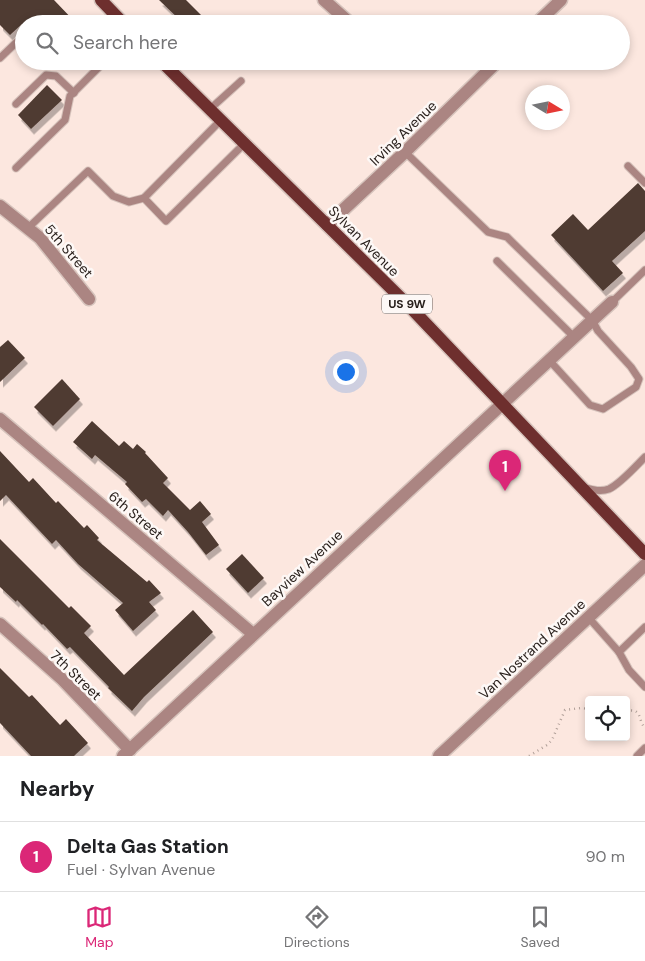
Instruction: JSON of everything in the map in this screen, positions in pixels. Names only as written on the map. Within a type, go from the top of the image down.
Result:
[{"type":"main road","points":[[100,0],[115,15]]},
{"type":"main road","name":"Sylvan Avenue","points":[[170,70],[411,308],[645,554]]},
{"type":"street","points":[[324,0],[341,15]]},
{"type":"street","points":[[545,15],[560,0]]},
{"type":"street","name":"Irving Avenue","points":[[327,225],[406,152],[489,70]]},
{"type":"street","name":"5th Street","points":[[0,206],[40,238],[89,299]]},
{"type":"street","name":"Bayview Avenue","points":[[126,753],[612,302]]},
{"type":"street","name":"6th Street","points":[[0,419],[253,634]]},
{"type":"street","name":"Van Nostrand Avenue","points":[[439,756],[645,565]]},
{"type":"street","name":"7th Street","points":[[0,624],[63,680],[126,753]]},
{"type":"lane","points":[[0,58],[15,44]]},
{"type":"lane","points":[[16,168],[65,120],[70,96],[97,70]]},
{"type":"lane","points":[[16,104],[46,75],[56,76],[74,93]]},
{"type":"lane","points":[[210,109],[241,82]]},
{"type":"lane","points":[[28,228],[88,171],[113,196],[129,202],[144,198],[221,120]]},
{"type":"lane","points":[[144,198],[166,221],[244,144]]},
{"type":"lane","points":[[406,152],[488,232],[507,237],[592,320],[598,331],[631,366],[638,380],[636,387],[603,409],[598,408],[590,405],[549,360]]},
{"type":"lane","points":[[628,166],[645,183]]},
{"type":"lane","points":[[497,261],[574,336]]},
{"type":"lane","points":[[612,302],[645,270]]},
{"type":"lane","points":[[582,488],[599,491],[609,489],[645,457]]},
{"type":"lane","points":[[588,617],[619,652],[629,670],[645,686]]},
{"type":"lane","points":[[619,652],[645,627]]},
{"type":"lane","points":[[637,756],[645,748]]},
{"type":"path","points":[[529,756],[552,740],[565,710],[585,709]]},
{"type":"path","points":[[630,710],[638,713],[641,724],[645,728]]},
{"type":"building","points":[[0,0],[54,0],[68,15],[15,15],[15,30],[10,35],[0,25]]},
{"type":"building","points":[[159,0],[186,0],[201,15],[175,15]]},
{"type":"building","points":[[47,85],[62,100],[31,129],[18,115]]},
{"type":"building","points":[[638,183],[645,191],[645,231],[612,261],[623,273],[603,291],[551,235],[573,214],[588,230]]},
{"type":"building","points":[[8,340],[25,358],[0,382],[0,347]]},
{"type":"building","points":[[62,379],[80,399],[53,426],[34,407]]},
{"type":"building","points":[[92,421],[119,446],[124,441],[133,449],[137,444],[146,452],[168,478],[163,483],[190,510],[200,501],[211,514],[202,522],[219,545],[206,555],[168,510],[163,516],[146,499],[142,502],[125,484],[127,482],[95,455],[92,459],[73,442]]},
{"type":"building","points":[[0,451],[29,482],[33,478],[56,503],[58,501],[84,528],[87,525],[99,538],[97,540],[147,582],[149,580],[161,593],[149,602],[156,610],[133,631],[115,610],[123,603],[78,564],[56,540],[52,544],[6,495],[0,501]]},
{"type":"building","points":[[0,539],[69,608],[71,606],[91,626],[84,633],[124,675],[193,610],[213,632],[144,697],[132,711],[70,647],[67,649],[43,624],[0,587]]},
{"type":"building","points":[[242,554],[264,578],[248,593],[226,569]]},
{"type":"building","points":[[0,668],[29,697],[32,695],[60,725],[66,719],[88,743],[74,756],[31,756],[0,723]]},
{"type":"place","name":"Delta Gas Station","points":[[505,491]]}]
